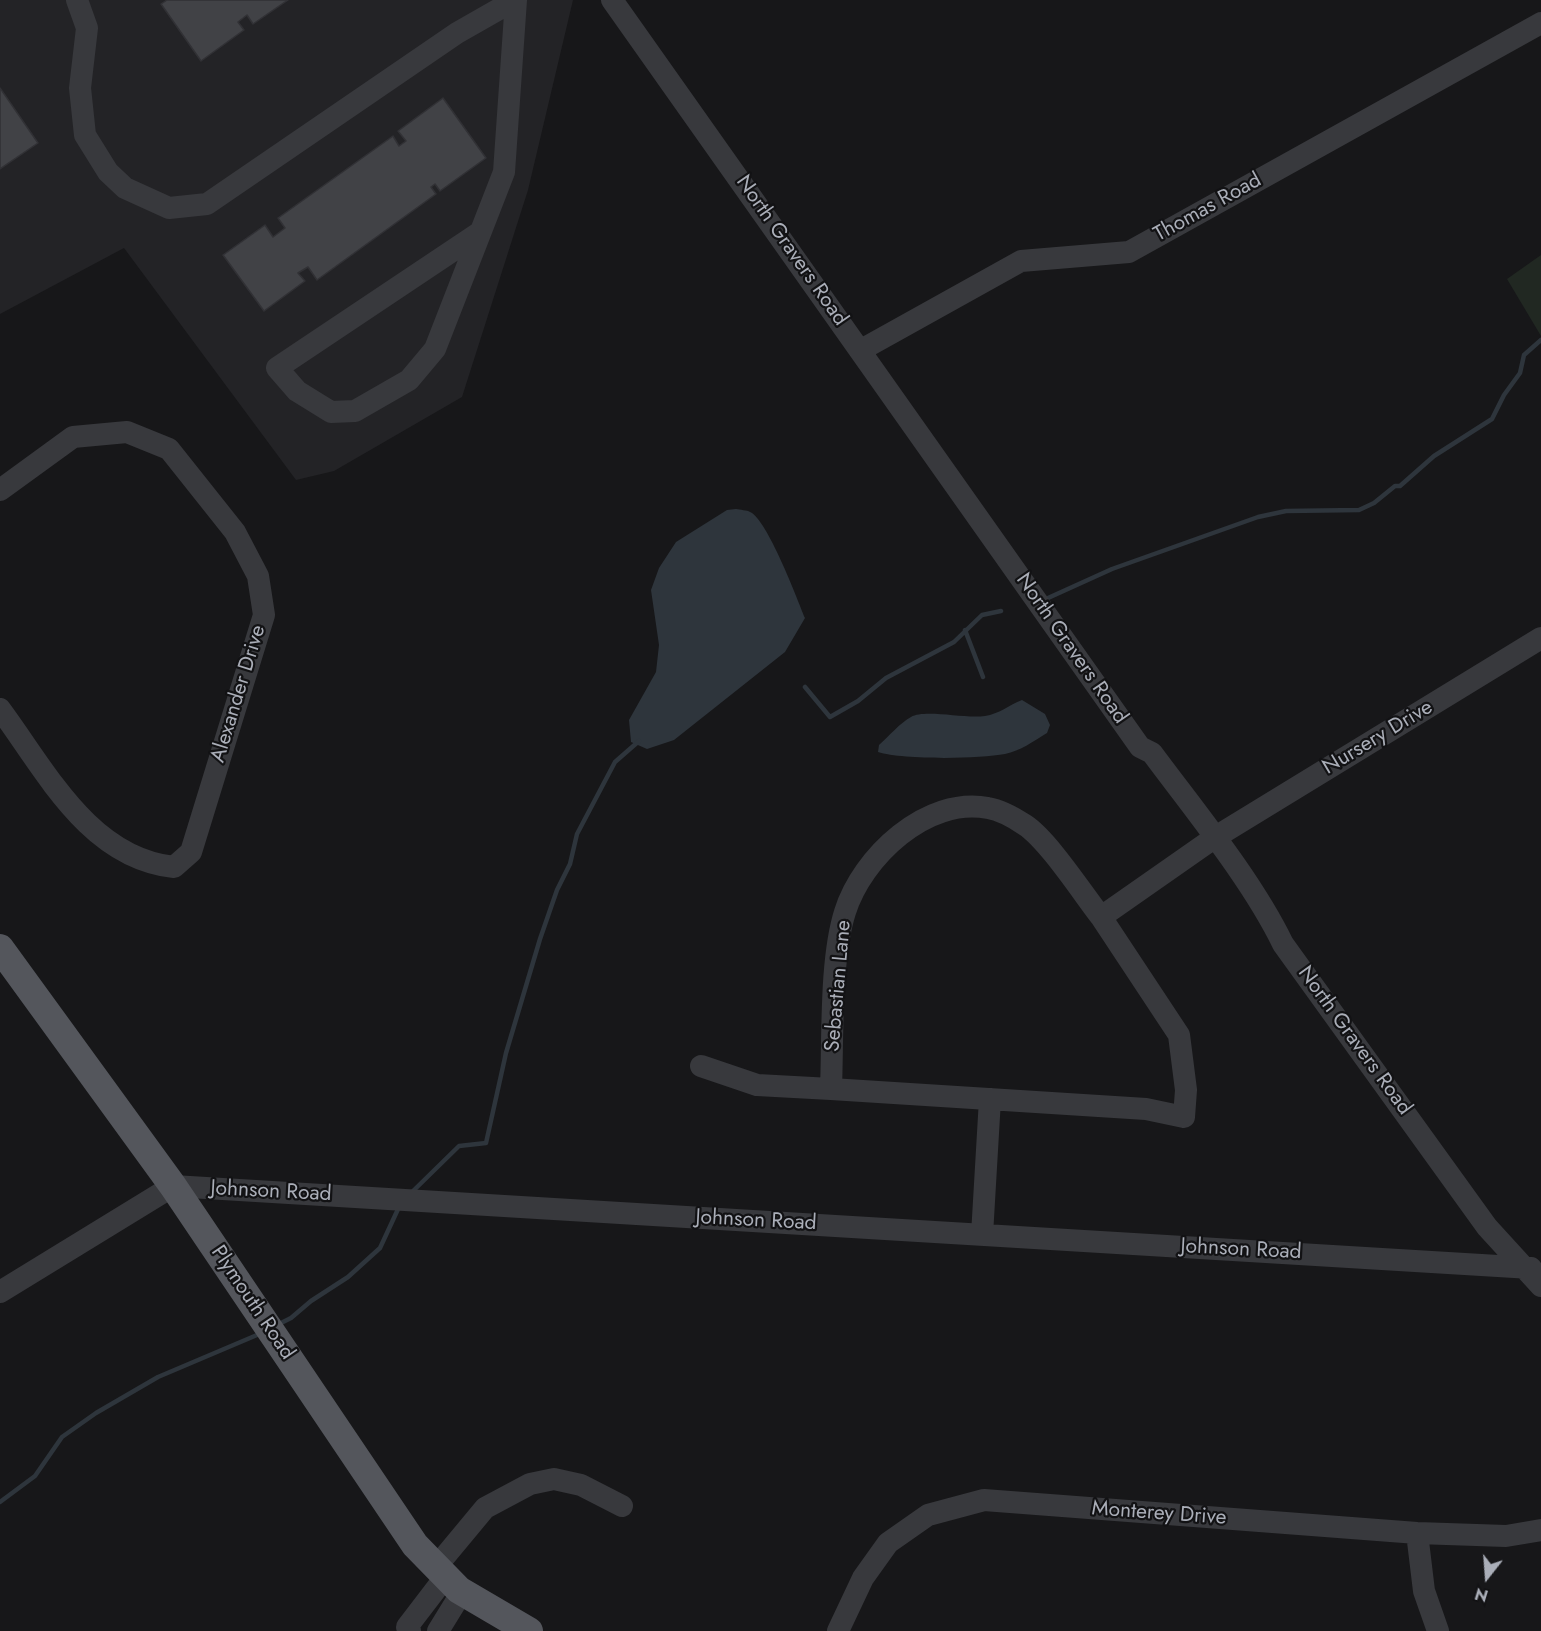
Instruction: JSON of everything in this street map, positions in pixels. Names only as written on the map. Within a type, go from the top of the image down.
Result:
[{"type":"main road","name":"Plymouth Road","points":[[0,948],[173,1186],[415,1545],[448,1578],[529,1631]]},
{"type":"street","points":[[77,0],[87,28],[80,88],[86,135],[108,172],[125,188],[169,208],[207,204],[457,33],[516,0]]},
{"type":"street","points":[[479,233],[277,368],[297,391],[332,412],[355,411],[409,381],[435,349],[504,172],[516,0]]},
{"type":"street","name":"North Gravers Road","points":[[612,0],[1140,747],[1152,753],[1214,838],[1274,924],[1283,944],[1487,1227],[1533,1268],[1541,1286]]},
{"type":"street","name":"Thomas Road","points":[[861,350],[1021,261],[1129,252],[1541,23]]},
{"type":"street","name":"Alexander Drive","points":[[0,490],[73,437],[127,432],[169,449],[235,532],[258,576],[264,615],[191,852],[174,867],[152,865],[119,850],[81,819],[0,709]]},
{"type":"street","name":"Nursery Drive","points":[[1214,838],[1541,638]]},
{"type":"street","name":"Sebastian Lane","points":[[700,1066],[757,1085],[1146,1109],[1184,1117],[1186,1090],[1179,1035],[1101,917],[1059,862],[1027,826],[990,808],[959,806],[912,825],[873,859],[845,911],[837,961],[831,1089]]},
{"type":"street","points":[[1101,917],[1214,838]]},
{"type":"street","points":[[982,1235],[990,1099]]},
{"type":"street","points":[[0,1292],[173,1186]]},
{"type":"street","name":"Johnson Road","points":[[173,1186],[1533,1268]]},
{"type":"street","points":[[410,1631],[407,1627],[448,1578],[485,1508],[530,1484],[554,1479],[581,1485],[622,1506]]},
{"type":"street","name":"Monterey Drive","points":[[838,1631],[863,1578],[888,1544],[928,1515],[984,1500],[1417,1533],[1506,1536],[1541,1530]]},
{"type":"street","points":[[1417,1533],[1424,1591],[1438,1631]]},
{"type":"street","points":[[438,1631],[448,1578]]},
{"type":"shaded area","points":[[0,0],[573,0],[528,190],[462,397],[334,471],[296,480],[124,248],[0,314]]},
{"type":"shaded area","points":[[1541,255],[1541,336],[1507,279]]},
{"type":"shaded area","points":[[727,510],[750,512],[765,529],[781,560],[805,618],[785,652],[674,740],[647,749],[631,742],[629,720],[656,672],[659,645],[651,590],[659,568],[676,542]]},
{"type":"shaded area","points":[[1022,700],[1045,714],[1050,725],[1047,733],[1011,753],[941,758],[890,755],[878,752],[879,745],[911,717],[926,714],[985,716]]},
{"type":"building","points":[[167,0],[288,0],[253,24],[247,15],[238,22],[244,30],[201,61],[161,4]]},
{"type":"building","points":[[0,88],[38,143],[0,169]]},
{"type":"building","points":[[443,98],[486,158],[440,191],[435,184],[431,187],[436,194],[317,280],[308,267],[298,273],[305,281],[264,311],[223,255],[265,225],[273,237],[285,228],[278,218],[393,136],[399,146],[406,141],[398,131]]},
{"type":"waterway","points":[[1048,598],[1112,569],[1258,517],[1286,511],[1359,510],[1374,503],[1395,486],[1400,486],[1434,456],[1492,419],[1504,395],[1520,373],[1524,355],[1541,340]]},
{"type":"waterway","points":[[805,687],[830,717],[858,701],[886,678],[954,642],[982,615],[1001,611]]},
{"type":"waterway","points":[[965,630],[983,677]]},
{"type":"waterway","points":[[411,1193],[459,1146],[486,1143],[506,1053],[540,939],[557,890],[570,864],[577,834],[615,762],[639,741]]},
{"type":"waterway","points":[[277,1325],[291,1318],[311,1301],[348,1277],[380,1248],[399,1207]]},
{"type":"waterway","points":[[0,1502],[35,1476],[62,1437],[96,1413],[158,1377],[257,1335]]}]
